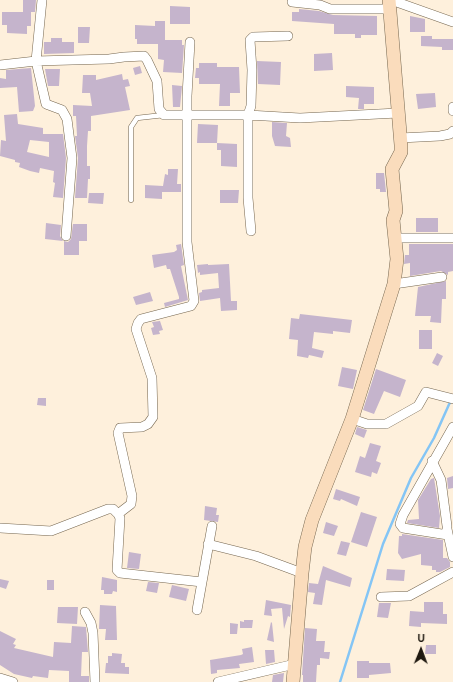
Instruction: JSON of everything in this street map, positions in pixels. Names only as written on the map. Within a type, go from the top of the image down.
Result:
[{"type":"street","points":[[42,0],[36,60],[46,104],[62,110],[67,119],[72,173],[66,236]]},
{"type":"street","points":[[292,2],[320,5],[330,8],[386,6],[453,22]]},
{"type":"street","points":[[293,682],[302,573],[312,520],[352,419],[394,284],[397,259],[392,169],[401,152],[400,138],[391,113],[386,6]]},
{"type":"street","points":[[251,231],[248,198],[248,115],[251,106],[250,40],[253,37],[288,36]]},
{"type":"street","points":[[118,514],[132,504],[132,496],[118,433],[120,428],[142,427],[148,424],[153,417],[152,378],[136,329],[138,322],[141,319],[191,306],[194,301],[187,242],[187,96],[190,42]]},
{"type":"street","points":[[0,65],[36,60],[109,59],[124,56],[144,56],[157,81],[159,109],[164,115],[248,115],[300,118],[391,113]]},
{"type":"street","points":[[400,138],[440,136],[450,134],[453,131]]},
{"type":"street","points":[[395,238],[453,238]]},
{"type":"street","points":[[394,284],[442,277]]},
{"type":"street","points":[[352,419],[367,424],[386,424],[418,406],[425,393],[429,392],[453,399]]},
{"type":"street","points":[[450,527],[402,528],[400,524],[403,515],[434,458],[453,427]]},
{"type":"street","points":[[434,458],[441,480],[450,527],[453,557]]},
{"type":"street","points":[[0,528],[51,531],[108,509],[113,509],[118,514],[120,523],[117,570],[120,573],[202,582]]},
{"type":"street","points":[[197,610],[212,526]]},
{"type":"street","points":[[208,544],[256,556],[302,573]]},
{"type":"street","points":[[381,597],[409,596],[453,572]]},
{"type":"street","points":[[86,612],[91,623],[93,633],[95,682]]},
{"type":"street","points":[[218,682],[295,664]]},
{"type":"street","points":[[0,678],[13,682]]},
{"type":"lane","points":[[131,200],[130,127],[137,118],[164,115]]},
{"type":"building","points":[[23,0],[36,0],[35,12],[31,12],[31,26],[27,26],[27,34],[7,33],[7,25],[2,25],[2,12],[23,12]]},
{"type":"building","points":[[170,6],[190,7],[190,24],[170,24]]},
{"type":"building","points":[[299,9],[319,11],[333,15],[377,16],[377,35],[361,35],[361,38],[355,38],[355,34],[334,34],[334,24],[292,21],[292,12],[299,12]]},
{"type":"building","points":[[410,16],[425,19],[425,32],[410,32]]},
{"type":"building","points":[[155,21],[165,21],[165,40],[182,40],[182,45],[184,45],[182,73],[163,72],[164,60],[158,59],[158,44],[137,44],[137,39],[135,39],[135,25],[155,26]]},
{"type":"building","points":[[78,27],[90,27],[89,43],[78,43]]},
{"type":"building","points":[[421,36],[432,36],[432,39],[453,39],[453,50],[442,50],[442,47],[421,46]]},
{"type":"building","points":[[51,38],[62,38],[62,42],[74,42],[74,53],[44,54],[44,42],[51,42]]},
{"type":"building","points":[[332,53],[333,70],[314,71],[314,54]]},
{"type":"building","points":[[257,61],[281,62],[280,85],[258,84]]},
{"type":"building","points":[[199,63],[217,63],[217,67],[239,67],[240,93],[230,93],[230,106],[219,106],[220,84],[199,84],[199,78],[195,78],[196,68],[199,68]]},
{"type":"building","points":[[140,66],[142,73],[135,75],[133,68]]},
{"type":"building","points":[[31,68],[35,106],[33,111],[19,112],[17,87],[0,88],[0,78],[6,79],[6,70]]},
{"type":"building","points":[[45,69],[60,69],[59,86],[48,86]]},
{"type":"building","points":[[122,74],[123,80],[128,79],[130,86],[125,87],[130,110],[91,116],[91,131],[88,131],[87,146],[87,166],[90,166],[90,179],[88,179],[87,198],[75,198],[78,158],[75,136],[77,136],[76,116],[73,116],[73,105],[92,106],[90,93],[82,93],[83,75],[96,75],[96,80]]},
{"type":"building","points":[[172,85],[182,86],[180,107],[173,107]]},
{"type":"building","points":[[346,86],[374,87],[374,104],[364,104],[364,109],[358,109],[359,98],[346,97]]},
{"type":"building","points":[[435,93],[436,107],[418,109],[416,94]]},
{"type":"building","points":[[17,114],[18,124],[43,128],[43,134],[63,134],[66,158],[63,198],[53,197],[55,183],[53,182],[54,171],[40,168],[39,173],[30,171],[19,167],[20,163],[15,162],[15,160],[0,156],[1,140],[6,141],[4,115]],"holes":[[[30,140],[49,142],[49,157],[27,152]]]},
{"type":"building","points":[[272,122],[287,123],[286,136],[290,138],[291,147],[275,146],[272,136]]},
{"type":"building","points":[[198,124],[218,125],[217,143],[197,143]]},
{"type":"building","points":[[217,143],[237,144],[237,167],[221,166],[221,150],[217,150]]},
{"type":"building","points":[[168,169],[178,169],[177,184],[181,184],[181,192],[162,192],[162,199],[145,198],[145,185],[163,186],[165,174],[168,175]]},
{"type":"building","points":[[376,173],[384,173],[386,192],[380,192],[380,189],[376,189]]},
{"type":"building","points":[[220,190],[239,190],[238,203],[220,203]]},
{"type":"building","points":[[89,193],[104,193],[103,204],[88,203]]},
{"type":"building","points":[[416,218],[438,218],[438,232],[416,232]]},
{"type":"building","points":[[46,223],[61,225],[60,236],[63,241],[45,239]]},
{"type":"building","points":[[73,224],[87,224],[87,241],[79,241],[79,255],[64,255],[64,241],[68,242],[71,239]]},
{"type":"building","points":[[181,244],[184,265],[181,266],[188,300],[165,307],[164,303],[179,299],[179,297],[170,269],[167,269],[166,265],[154,268],[152,255],[174,252],[177,250],[176,245]]},
{"type":"building","points":[[409,244],[453,244],[453,271],[448,272],[448,275],[441,271],[410,276],[410,263],[404,264],[405,255],[409,255]]},
{"type":"building","points":[[229,264],[231,301],[237,301],[237,310],[221,311],[220,298],[200,301],[199,293],[202,292],[202,290],[219,288],[218,273],[200,275],[200,272],[198,273],[197,265]]},
{"type":"building","points":[[446,281],[446,299],[442,299],[441,323],[430,322],[431,316],[415,316],[418,287]]},
{"type":"building","points":[[150,292],[153,301],[136,305],[133,297]]},
{"type":"building","points":[[300,314],[352,320],[350,333],[333,331],[333,334],[314,332],[312,348],[324,351],[322,358],[309,355],[308,358],[297,356],[298,340],[289,339],[291,318],[299,319]]},
{"type":"building","points":[[160,321],[163,330],[159,331],[160,334],[153,335],[151,328],[154,327],[152,322]]},
{"type":"building","points":[[419,330],[432,330],[432,349],[419,349]]},
{"type":"building","points":[[437,353],[443,356],[438,366],[432,363]]},
{"type":"building","points":[[342,367],[357,370],[353,389],[338,386]]},
{"type":"building","points":[[376,369],[406,380],[400,397],[384,391],[374,414],[363,410]]},
{"type":"building","points":[[38,398],[46,398],[46,406],[37,405]]},
{"type":"building","points":[[357,427],[367,430],[364,438],[355,434]]},
{"type":"building","points":[[370,443],[381,446],[376,461],[381,463],[377,474],[372,472],[371,477],[355,472],[360,456],[365,458]]},
{"type":"building","points":[[453,476],[453,488],[448,489],[447,478]]},
{"type":"building","points":[[434,478],[440,516],[439,528],[407,523],[408,520],[419,519],[418,500],[431,479]]},
{"type":"building","points":[[336,489],[360,497],[357,506],[341,499],[340,501],[333,499]]},
{"type":"building","points":[[205,506],[217,508],[216,515],[219,515],[218,522],[204,520]]},
{"type":"building","points":[[361,512],[377,517],[367,547],[351,542]]},
{"type":"building","points":[[326,522],[338,526],[334,536],[323,533]]},
{"type":"building","points":[[402,534],[443,540],[443,558],[447,558],[450,562],[450,567],[440,572],[436,572],[436,570],[432,570],[432,566],[421,565],[421,554],[402,559],[398,553],[399,536],[402,536]]},
{"type":"building","points":[[341,541],[350,543],[346,556],[337,554]]},
{"type":"building","points":[[129,552],[141,554],[139,569],[127,568]]},
{"type":"building","points":[[323,566],[352,578],[350,587],[326,580],[322,605],[313,604],[315,593],[308,592],[309,583],[318,584]]},
{"type":"building","points":[[387,569],[405,570],[404,581],[386,580]]},
{"type":"building","points":[[102,577],[117,580],[117,592],[113,591],[112,594],[104,594],[104,590],[101,590]]},
{"type":"building","points":[[0,579],[9,581],[6,589],[0,587]]},
{"type":"building","points":[[47,580],[54,580],[54,590],[47,590]]},
{"type":"building","points":[[148,582],[159,583],[157,593],[146,591]]},
{"type":"building","points":[[172,585],[189,589],[186,601],[169,597]]},
{"type":"building","points":[[266,600],[291,605],[290,617],[288,616],[284,629],[282,608],[271,609],[272,616],[264,615]]},
{"type":"building","points":[[424,602],[443,602],[443,614],[447,614],[447,624],[421,623],[421,627],[409,626],[410,611],[424,612]]},
{"type":"building","points":[[379,603],[391,603],[388,618],[377,617]]},
{"type":"building","points":[[100,605],[116,606],[117,640],[105,640],[106,629],[99,629]]},
{"type":"building","points":[[58,607],[78,607],[77,624],[57,623]]},
{"type":"building","points":[[244,620],[253,620],[252,628],[240,628],[240,621],[244,622]]},
{"type":"building","points":[[271,622],[272,623],[274,642],[267,640]]},
{"type":"building","points":[[230,623],[238,624],[237,634],[230,634]]},
{"type":"building","points":[[72,626],[86,627],[88,652],[82,652],[81,676],[89,676],[89,682],[69,682],[69,671],[49,670],[48,678],[33,676],[32,678],[14,674],[0,665],[0,631],[16,639],[13,644],[16,645],[14,648],[53,657],[54,642],[71,643]]},
{"type":"building","points":[[305,628],[317,629],[316,641],[325,641],[324,652],[330,652],[329,659],[320,658],[320,665],[317,665],[316,682],[303,682],[302,675]]},
{"type":"building","points":[[426,645],[436,645],[436,654],[425,654]]},
{"type":"building","points":[[252,647],[254,662],[239,664],[240,668],[217,670],[217,673],[211,674],[210,660],[241,655],[243,654],[242,649]]},
{"type":"building","points":[[265,650],[274,650],[275,662],[266,664]]},
{"type":"building","points":[[112,653],[122,654],[121,663],[125,663],[125,667],[129,667],[129,674],[105,673],[106,663],[108,663],[108,656],[112,656]]},
{"type":"building","points":[[357,661],[369,661],[369,663],[390,663],[391,673],[369,675],[369,678],[357,678]]},
{"type":"building","points":[[284,673],[283,682],[272,682],[273,675]]},
{"type":"waterway","points":[[340,682],[383,544],[411,478],[434,438],[451,400]]}]
